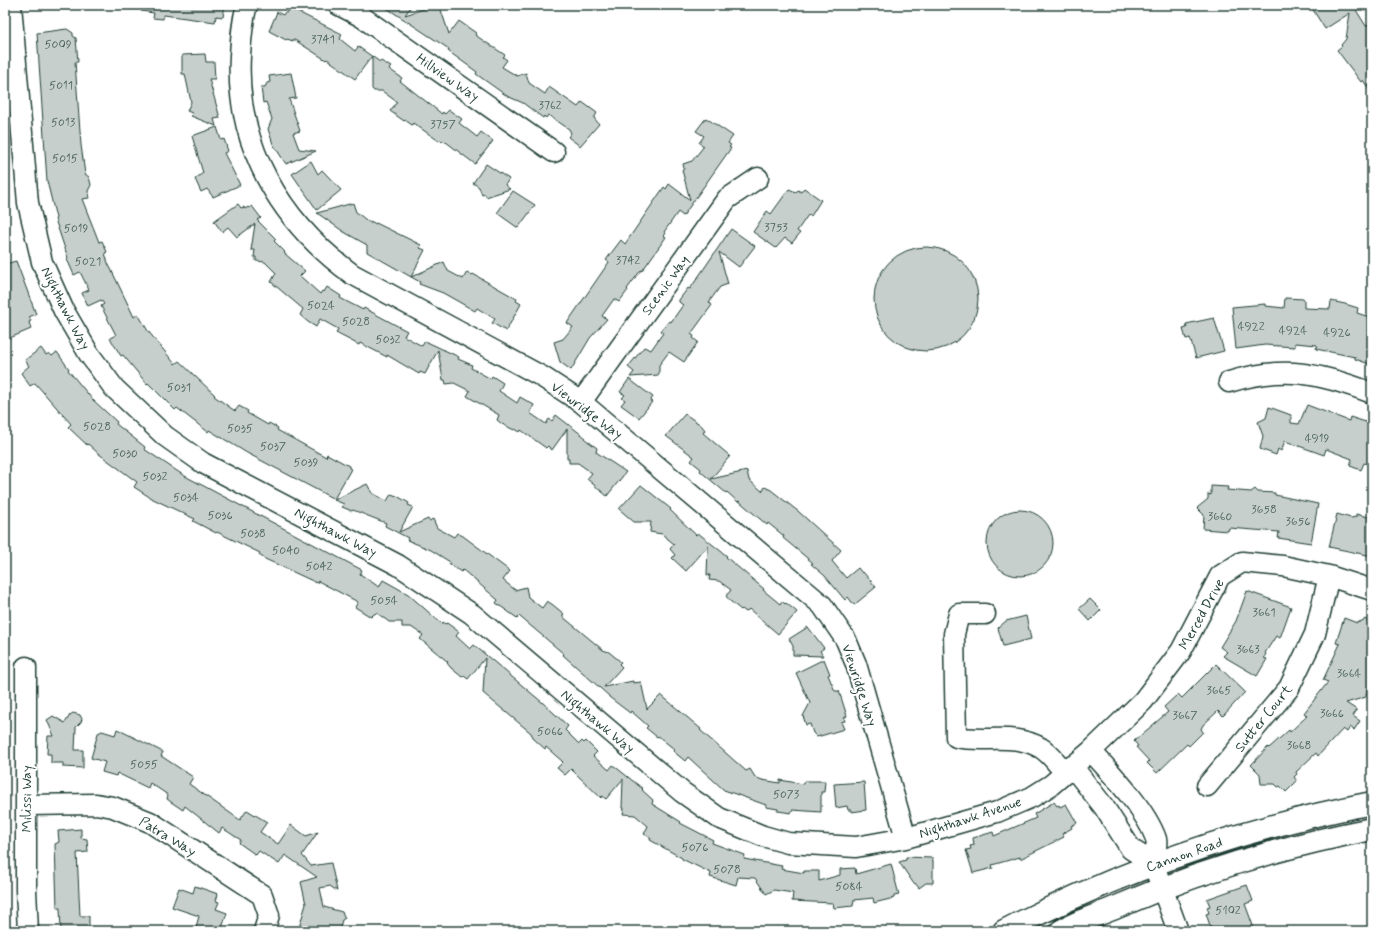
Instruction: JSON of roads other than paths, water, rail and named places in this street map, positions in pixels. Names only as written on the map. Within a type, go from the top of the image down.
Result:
[{"type":"main road","name":"Cannon Road","points":[[1004,931],[1051,906],[1153,864],[1278,824],[1317,814],[1372,803]]},
{"type":"main road","name":"Cannon Road","points":[[1061,931],[1163,887],[1285,849],[1323,839],[1372,829]]},
{"type":"street","name":"Nighthawk Way","points":[[11,5],[28,203],[42,262],[64,312],[88,354],[114,388],[154,425],[204,463],[398,565],[472,614],[682,792],[719,818],[762,836],[788,843],[856,847],[906,838]]},
{"type":"street","name":"Viewridge Way","points":[[247,5],[242,21],[239,73],[243,115],[257,161],[266,178],[304,232],[333,259],[352,274],[541,376],[581,402],[822,605],[846,640],[856,664],[906,838]]},
{"type":"street","name":"Hillview Way","points":[[339,5],[362,17],[554,152]]},
{"type":"street","name":"Scenic Way","points":[[581,402],[727,199],[758,178]]},
{"type":"street","points":[[1229,382],[1255,375],[1299,372],[1337,380],[1372,393]]},
{"type":"street","name":"Merced Drive","points":[[1091,751],[1143,701],[1181,651],[1220,576],[1242,562],[1283,566],[1329,576],[1372,590]]},
{"type":"street","name":"Sutter Court","points":[[1207,786],[1289,688],[1314,634],[1329,576]]},
{"type":"street","points":[[985,614],[959,614],[954,634],[956,736],[969,740],[1013,738],[1041,748],[1069,769],[1104,807],[1131,849],[1153,864]]},
{"type":"street","name":"Milissi Way","points":[[26,667],[28,931]]},
{"type":"street","name":"Nighthawk Avenue","points":[[906,838],[997,812],[1032,797],[1091,751]]},
{"type":"street","points":[[1091,751],[1125,788],[1156,840],[1153,864],[1163,887],[1178,931]]},
{"type":"street","name":"Patra Way","points":[[26,805],[96,804],[113,807],[150,822],[262,895],[269,915],[264,931]]}]
